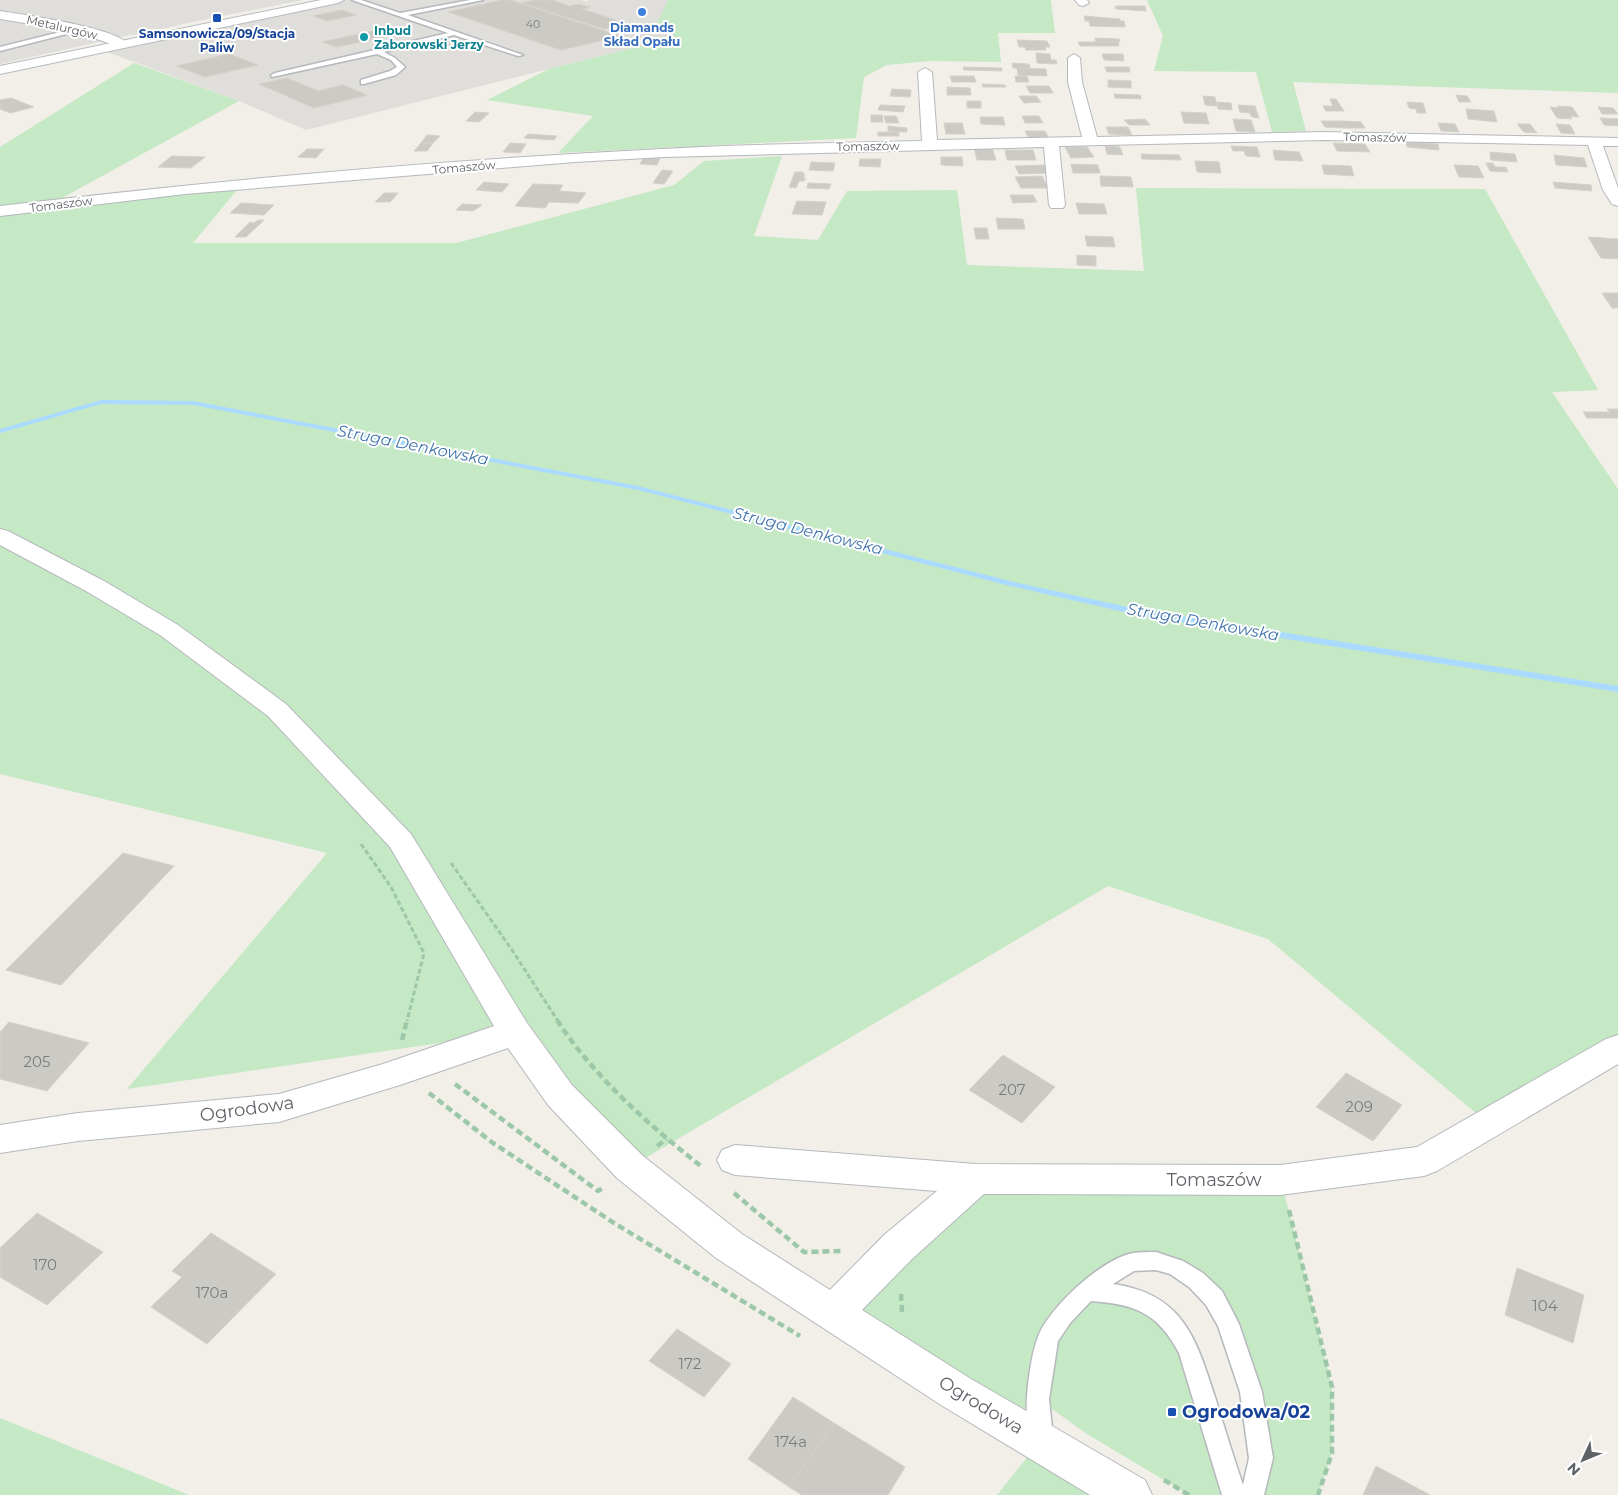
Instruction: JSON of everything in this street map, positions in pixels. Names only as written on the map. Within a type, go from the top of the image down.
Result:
[{"type":"street","points":[[0,70],[338,0]]},
{"type":"street","name":"Metalurgów","points":[[0,16],[52,23],[111,39],[122,44]]},
{"type":"street","points":[[1074,58],[1075,82],[1091,142]]},
{"type":"street","points":[[925,72],[930,145]]},
{"type":"street","name":"Tomaszów","points":[[0,211],[185,189],[575,158],[665,153],[1324,136],[1618,142]]},
{"type":"street","points":[[1594,141],[1611,190],[1618,201]]},
{"type":"street","points":[[1051,143],[1057,205]]},
{"type":"street","name":"Ogrodowa","points":[[0,536],[94,586],[169,630],[277,710],[401,841],[515,1032],[560,1096],[630,1167],[729,1246],[956,1392],[1041,1441],[1142,1485]]},
{"type":"street","name":"Ogrodowa","points":[[0,1139],[78,1127],[279,1108],[388,1076],[515,1032]]},
{"type":"street","name":"Tomaszów","points":[[724,1173],[976,1179],[1280,1180],[1424,1161],[1490,1125],[1618,1048]]},
{"type":"street","points":[[833,1314],[898,1247],[976,1179]]},
{"type":"lane","points":[[355,0],[452,34],[520,55]]},
{"type":"lane","points":[[450,5],[458,0]]},
{"type":"lane","points":[[399,15],[480,0]]},
{"type":"lane","points":[[0,49],[76,30]]},
{"type":"lane","points":[[275,75],[452,34]]},
{"type":"lane","points":[[364,82],[393,73],[402,68],[393,59],[377,51]]},
{"type":"lane","points":[[1041,1441],[1038,1399],[1048,1338],[1063,1315],[1087,1292],[1119,1268],[1133,1262],[1156,1261],[1176,1267],[1190,1276],[1214,1298],[1228,1324],[1250,1392],[1261,1458],[1252,1495]]},
{"type":"lane","points":[[1087,1292],[1118,1293],[1143,1300],[1170,1319],[1181,1333],[1189,1351],[1234,1495]]},
{"type":"path","points":[[357,838],[391,887],[424,953],[400,1046]]},
{"type":"path","points":[[447,857],[512,950],[567,1035],[605,1079],[667,1138],[724,1173],[804,1252],[855,1251],[904,1283],[901,1291],[902,1312],[907,1318]]},
{"type":"path","points":[[447,1078],[598,1191],[667,1138]]},
{"type":"path","points":[[1280,1180],[1332,1387],[1332,1453],[1318,1495]]},
{"type":"path","points":[[1142,1485],[1189,1495]]},
{"type":"shaded area","points":[[0,0],[303,0],[130,35],[0,64]]},
{"type":"shaded area","points":[[338,0],[581,0],[587,2],[588,0],[668,0],[658,23],[676,29],[673,38],[306,130],[239,101],[99,49]]},
{"type":"green space","points":[[668,0],[1051,0],[1055,33],[998,33],[1001,62],[930,61],[887,65],[864,77],[856,138],[558,153],[593,116],[487,100],[549,69],[673,38],[676,28],[657,23]]},
{"type":"green space","points":[[1147,0],[1618,0],[1618,93],[1293,82],[1306,131],[1272,132],[1256,72],[1154,71],[1163,36]]},
{"type":"green space","points":[[134,63],[239,101],[51,204],[242,184],[193,243],[456,243],[674,185],[704,161],[782,156],[754,236],[818,240],[847,191],[957,190],[967,265],[1144,271],[1136,188],[1485,189],[1598,390],[1552,392],[1618,489],[1618,1048],[1490,1125],[1268,939],[1108,886],[630,1167],[515,1032],[127,1089],[327,853],[0,774],[0,147]]},
{"type":"green space","points":[[976,1179],[1280,1180],[1332,1387],[1332,1453],[1318,1495],[1252,1495],[1261,1458],[1214,1298],[1156,1261],[1088,1291],[1170,1319],[1234,1495],[1189,1495],[1087,1434],[1038,1399],[1041,1441],[1130,1495],[997,1495],[1040,1441],[833,1314]]},
{"type":"green space","points":[[0,1418],[189,1495],[0,1495]]},
{"type":"building","points":[[502,0],[510,0],[621,36],[561,50],[448,12]]},
{"type":"building","points":[[534,0],[552,0],[569,6],[578,4],[590,7],[582,9],[627,24],[604,29],[522,3]]},
{"type":"building","points":[[1115,6],[1145,6],[1146,11],[1116,9]]},
{"type":"building","points":[[342,10],[356,15],[327,21],[313,16]]},
{"type":"building","points":[[1084,16],[1120,19],[1120,21],[1124,21],[1125,27],[1090,26],[1089,21],[1085,21]]},
{"type":"building","name":"Inbud Zaborowski Jerzy","points":[[391,27],[406,32],[337,47],[322,42]]},
{"type":"building","points":[[1095,38],[1119,39],[1120,42],[1096,42]]},
{"type":"building","points":[[445,40],[461,46],[449,48],[433,43]]},
{"type":"building","points":[[1017,40],[1047,41],[1050,47],[1045,47],[1046,50],[1026,50],[1025,47],[1019,47]]},
{"type":"building","points":[[1078,42],[1118,42],[1119,46],[1080,46]]},
{"type":"building","points":[[1036,53],[1050,54],[1051,60],[1056,60],[1057,64],[1037,63]]},
{"type":"building","points":[[229,54],[258,65],[205,77],[177,66]]},
{"type":"building","points":[[1102,54],[1123,54],[1124,61],[1104,60]]},
{"type":"building","points":[[1012,63],[1029,64],[1030,68],[1013,68]]},
{"type":"building","points":[[963,67],[1002,68],[1002,71],[964,70]]},
{"type":"building","points":[[1105,67],[1129,67],[1130,72],[1107,72]]},
{"type":"building","points":[[1017,68],[1046,69],[1047,76],[1018,75]]},
{"type":"building","points":[[950,76],[974,76],[976,82],[952,82]]},
{"type":"building","points":[[1015,76],[1027,76],[1029,82],[1016,82]]},
{"type":"building","points":[[287,78],[318,91],[343,85],[367,95],[314,108],[259,84]]},
{"type":"building","points":[[1108,80],[1131,81],[1131,88],[1108,87]]},
{"type":"building","points":[[982,84],[1005,85],[1006,87],[983,87]]},
{"type":"building","points":[[1026,86],[1049,86],[1053,93],[1030,93]]},
{"type":"building","points":[[947,87],[970,88],[971,95],[947,95]]},
{"type":"building","points":[[892,89],[911,90],[910,97],[890,96]]},
{"type":"building","points":[[1114,94],[1140,95],[1141,99],[1115,98]]},
{"type":"building","points":[[1456,95],[1467,96],[1471,102],[1459,102]]},
{"type":"building","points":[[1019,96],[1036,96],[1041,102],[1024,103]]},
{"type":"building","points":[[1203,96],[1215,97],[1217,106],[1205,105]]},
{"type":"building","points":[[11,98],[34,107],[10,113],[0,109],[0,100]]},
{"type":"building","points":[[1330,99],[1336,99],[1344,111],[1326,111],[1323,106],[1333,106]]},
{"type":"building","points":[[967,101],[981,101],[981,108],[967,108]]},
{"type":"building","points":[[1217,102],[1231,103],[1232,110],[1218,109]]},
{"type":"building","points":[[1407,102],[1423,103],[1426,113],[1417,113],[1416,109],[1409,108]]},
{"type":"building","points":[[880,105],[905,106],[903,112],[878,110]]},
{"type":"building","points":[[1238,105],[1255,106],[1259,118],[1252,117],[1250,113],[1240,112]]},
{"type":"building","points":[[1557,106],[1572,107],[1579,117],[1570,116],[1572,119],[1557,118],[1550,107],[1559,108]]},
{"type":"building","points":[[1598,107],[1613,108],[1618,114],[1602,114]]},
{"type":"building","points":[[1466,109],[1494,111],[1497,122],[1468,119]]},
{"type":"building","points":[[475,112],[489,113],[479,122],[466,121]]},
{"type":"building","points":[[1181,112],[1206,113],[1209,124],[1184,123]]},
{"type":"building","points":[[871,115],[882,115],[883,122],[871,122]]},
{"type":"building","points":[[884,116],[896,116],[899,123],[886,123]]},
{"type":"building","points":[[1022,116],[1039,116],[1043,123],[1025,123]]},
{"type":"building","points":[[980,117],[1003,117],[1005,125],[981,124]]},
{"type":"building","points":[[1600,118],[1618,119],[1618,126],[1604,125]]},
{"type":"building","points":[[1145,119],[1150,125],[1129,125],[1124,120]]},
{"type":"building","points":[[1233,119],[1251,120],[1255,132],[1236,131]]},
{"type":"building","points":[[1321,121],[1342,121],[1346,128],[1325,127]]},
{"type":"building","points":[[1342,121],[1361,122],[1365,128],[1346,128]]},
{"type":"building","points":[[944,123],[962,123],[965,134],[946,134]]},
{"type":"building","points":[[1438,123],[1455,124],[1459,132],[1441,131]]},
{"type":"building","points":[[1517,124],[1530,124],[1537,133],[1524,132]]},
{"type":"building","points":[[1556,124],[1570,125],[1575,134],[1561,133]]},
{"type":"building","points":[[888,126],[907,128],[907,132],[888,131]]},
{"type":"building","points":[[1106,127],[1128,127],[1132,135],[1109,134]]},
{"type":"building","points":[[1025,131],[1045,131],[1048,137],[1028,137]]},
{"type":"building","points":[[878,132],[899,132],[899,136],[878,136]]},
{"type":"building","points":[[528,134],[557,136],[554,140],[524,138]]},
{"type":"building","points":[[427,135],[440,136],[433,143],[421,143]]},
{"type":"building","points":[[1406,142],[1438,144],[1439,150],[1407,147]]},
{"type":"building","points":[[421,143],[433,143],[427,151],[414,151]]},
{"type":"building","points":[[510,143],[526,144],[520,153],[503,152]]},
{"type":"building","points":[[1333,143],[1365,144],[1370,152],[1337,151]]},
{"type":"building","points":[[1105,146],[1120,147],[1123,155],[1107,154]]},
{"type":"building","points":[[1231,146],[1257,147],[1260,157],[1246,156],[1244,151],[1233,151]]},
{"type":"building","points":[[1065,147],[1087,147],[1094,157],[1071,158]]},
{"type":"building","points":[[974,148],[992,148],[996,160],[977,160]]},
{"type":"building","points":[[307,149],[324,149],[316,158],[298,157]]},
{"type":"building","points":[[1005,150],[1033,150],[1036,160],[1007,160]]},
{"type":"building","points":[[1273,150],[1299,152],[1303,161],[1275,160]]},
{"type":"building","points":[[1490,152],[1515,154],[1517,162],[1491,160]]},
{"type":"building","points":[[1141,154],[1179,155],[1181,160],[1142,159]]},
{"type":"building","points":[[1554,155],[1584,158],[1587,167],[1556,165]]},
{"type":"building","points":[[172,156],[205,157],[191,168],[158,167]]},
{"type":"building","points":[[644,157],[660,158],[657,165],[640,164]]},
{"type":"building","points":[[941,157],[962,157],[963,166],[941,165]]},
{"type":"building","points":[[860,159],[881,159],[880,167],[859,166]]},
{"type":"building","points":[[1195,161],[1219,162],[1221,173],[1197,172]]},
{"type":"building","points":[[811,162],[835,163],[833,171],[809,170]]},
{"type":"building","points":[[1486,163],[1493,163],[1495,167],[1506,167],[1508,172],[1490,171]]},
{"type":"building","points":[[1071,164],[1098,165],[1100,173],[1073,173]]},
{"type":"building","points":[[1046,165],[1050,173],[1019,174],[1015,166]]},
{"type":"building","points":[[1322,165],[1351,166],[1354,176],[1324,174]]},
{"type":"building","points":[[1454,165],[1478,166],[1484,178],[1459,177]]},
{"type":"building","points":[[662,170],[673,171],[664,184],[653,183]]},
{"type":"building","points":[[795,172],[803,172],[805,174],[803,178],[806,178],[804,181],[799,181],[796,188],[789,187]]},
{"type":"building","points":[[1042,176],[1048,188],[1021,188],[1015,177]]},
{"type":"building","points":[[1100,176],[1131,177],[1133,187],[1101,186]]},
{"type":"building","points":[[484,182],[509,184],[502,192],[476,190]]},
{"type":"building","points":[[1553,182],[1591,185],[1592,191],[1555,188]]},
{"type":"building","points":[[808,183],[831,184],[829,189],[807,188]]},
{"type":"building","points":[[533,184],[563,185],[559,191],[586,193],[578,203],[549,202],[545,208],[515,206]]},
{"type":"building","points":[[384,193],[398,193],[390,202],[375,202]]},
{"type":"building","points":[[1010,195],[1033,195],[1037,202],[1013,203]]},
{"type":"building","points":[[797,201],[826,202],[822,215],[792,214]]},
{"type":"building","points":[[241,203],[257,204],[247,214],[230,213]]},
{"type":"building","points":[[1076,203],[1104,204],[1107,214],[1079,214]]},
{"type":"building","points":[[257,204],[274,205],[264,215],[247,214]]},
{"type":"building","points":[[462,204],[482,205],[473,211],[456,210]]},
{"type":"building","points":[[996,218],[1023,219],[1025,229],[998,229]]},
{"type":"building","points":[[258,220],[264,220],[246,237],[235,237],[250,222],[254,223]]},
{"type":"building","points":[[974,228],[987,228],[989,239],[976,239]]},
{"type":"building","points":[[1085,236],[1113,237],[1115,247],[1087,246]]},
{"type":"building","points":[[1588,237],[1618,239],[1618,259],[1601,258]]},
{"type":"building","points":[[1077,255],[1096,256],[1096,266],[1077,265]]},
{"type":"building","points":[[1602,293],[1618,293],[1618,308],[1612,308]]},
{"type":"building","points":[[1607,409],[1618,409],[1618,418],[1587,418],[1583,412],[1610,412]]},
{"type":"building","points":[[123,853],[174,866],[61,985],[6,970]]},
{"type":"building","points":[[9,1022],[89,1043],[47,1091],[0,1079],[0,1032]]},
{"type":"building","points":[[1003,1055],[1055,1087],[1022,1123],[969,1090]]},
{"type":"building","points":[[1346,1073],[1402,1105],[1373,1141],[1316,1107]]},
{"type":"building","points":[[37,1213],[103,1252],[47,1305],[0,1277],[0,1248]]},
{"type":"building","points":[[211,1233],[276,1274],[207,1344],[151,1307],[182,1277],[172,1271]]},
{"type":"building","points":[[1517,1268],[1584,1295],[1573,1343],[1505,1315]]},
{"type":"building","points":[[677,1329],[731,1364],[704,1397],[649,1361]]},
{"type":"building","points":[[793,1397],[834,1423],[789,1487],[748,1459]]},
{"type":"building","points":[[834,1423],[905,1467],[888,1495],[802,1495],[789,1487]]},
{"type":"building","points":[[1376,1466],[1430,1495],[1363,1495]]},
{"type":"waterway","name":"Struga Denkowska","points":[[0,431],[101,402],[193,403],[638,488],[1013,584],[1137,612],[1618,689]]},
{"type":"place","name":"Diamands Skład Opału","points":[[642,12]]},
{"type":"place","name":"Samsonowicza/09/Stacja Paliw","points":[[217,18]]},
{"type":"place","name":"Inbud Zaborowski Jerzy","points":[[364,37]]},
{"type":"place","name":"Ogrodowa/02","points":[[1172,1412]]}]
